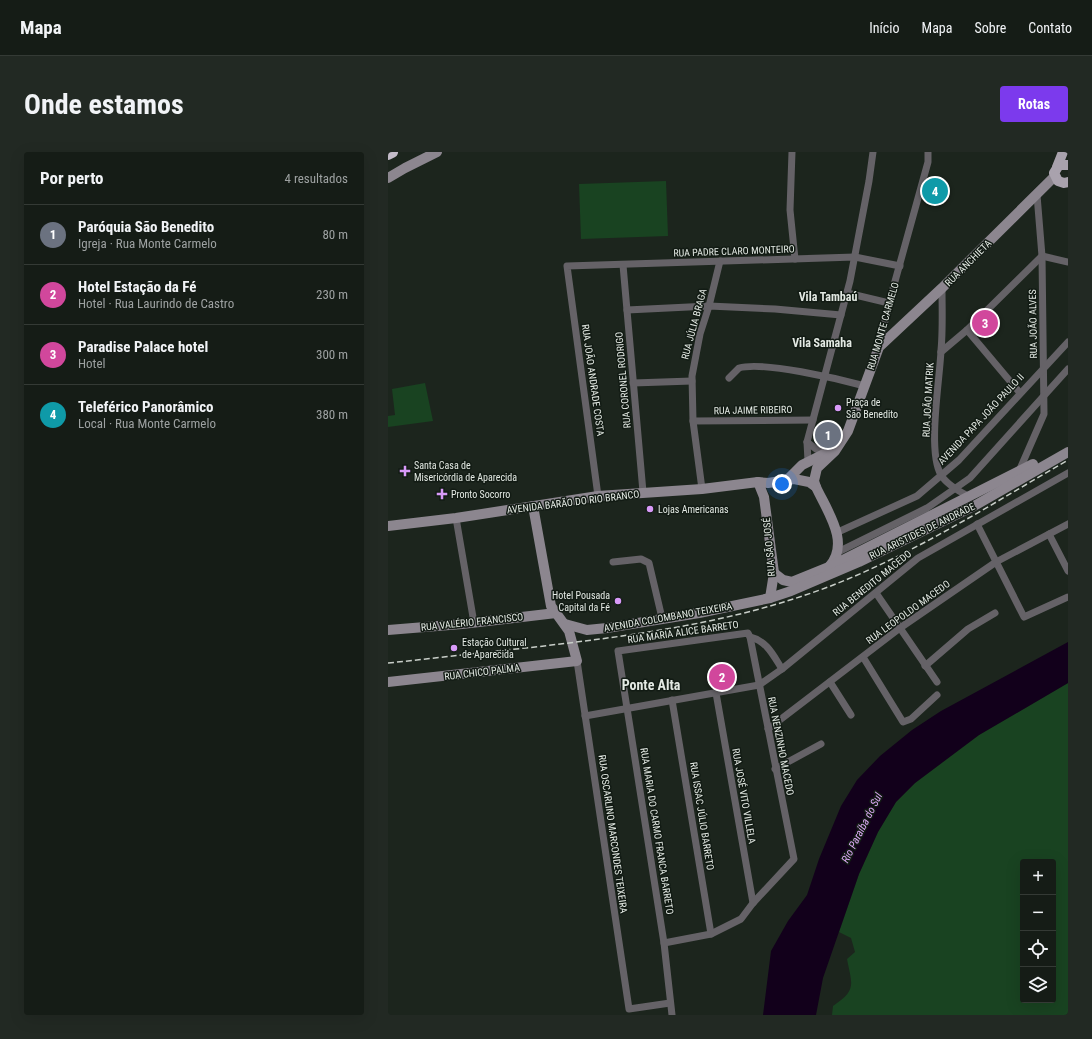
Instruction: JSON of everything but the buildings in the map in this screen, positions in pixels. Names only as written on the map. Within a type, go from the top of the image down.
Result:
[{"type":"highway","points":[[388,154],[392,152]]},
{"type":"main road","points":[[388,178],[398,171],[437,152]]},
{"type":"main road","points":[[1063,152],[1056,172],[1061,183],[1068,183]]},
{"type":"main road","points":[[1056,172],[1062,164],[1068,165]]},
{"type":"main road","name":"RUA ANCHIETA","points":[[879,347],[1037,195],[1056,172]]},
{"type":"main road","name":"RUA MONTE CARMELO","points":[[812,485],[817,468],[838,447],[848,431],[879,347]]},
{"type":"main road","name":"RUA ARISTIDES DE ANDRADE","points":[[774,573],[783,580],[792,582],[829,567],[970,497],[1068,445]]},
{"type":"main road","points":[[788,479],[808,461],[838,447]]},
{"type":"main road","name":"RUA ARISTIDES DE ANDRADE","points":[[770,598],[859,562],[974,506],[1068,452]]},
{"type":"main road","points":[[808,461],[812,471],[812,485],[838,532],[838,552],[829,567]]},
{"type":"main road","points":[[788,479],[812,485]]},
{"type":"main road","name":"AVENIDA BARÃO DO RIO BRANCO","points":[[388,526],[456,518],[598,496],[702,489],[788,479]]},
{"type":"main road","name":"RUA SÃO JOSÉ","points":[[763,483],[774,573],[770,598]]},
{"type":"main road","points":[[532,506],[552,611],[565,624],[572,637],[577,661]]},
{"type":"main road","name":"AVENIDA COLOMBANO TEIXEIRA","points":[[565,624],[587,630],[770,598]]},
{"type":"main road","name":"RUA VALÉRIO FRANCISCO","points":[[388,630],[474,623],[552,611]]},
{"type":"main road","points":[[572,637],[587,630]]},
{"type":"main road","name":"RUA CHICO PALMA","points":[[388,682],[577,661]]},
{"type":"street","points":[[792,152],[790,210],[795,259]]},
{"type":"street","points":[[808,461],[807,442],[826,377],[855,257],[873,152]]},
{"type":"street","name":"RUA MONTE CARMELO","points":[[879,347],[889,303],[928,162],[928,152]]},
{"type":"street","name":"RUA JOÃO ALVES","points":[[1018,472],[1044,414],[1042,256],[1037,195]]},
{"type":"street","points":[[941,352],[967,330],[1042,256],[1068,262]]},
{"type":"street","name":"RUA PADRE CLARO MONTEIRO","points":[[567,266],[855,257],[900,266]]},
{"type":"street","name":"RUA JÚLIA BRAGA","points":[[702,489],[693,421],[692,381],[694,359],[720,261]]},
{"type":"street","name":"RUA CORONEL RODRIGO","points":[[623,265],[643,492]]},
{"type":"street","name":"RUA JOÃO ANDRADE COSTA","points":[[567,266],[598,496]]},
{"type":"street","name":"RUA JOÃO MATRIK","points":[[942,288],[941,352],[935,430],[938,466],[942,476]]},
{"type":"street","points":[[846,293],[889,303]]},
{"type":"street","points":[[627,310],[709,306],[775,309],[841,316]]},
{"type":"street","points":[[967,330],[1020,394]]},
{"type":"street","name":"AVENIDA PAPA JOÃO PAULO II","points":[[838,532],[918,496],[959,460],[1068,342]]},
{"type":"street","points":[[729,378],[739,368],[769,368],[826,377],[865,386]]},
{"type":"street","points":[[838,552],[927,508],[970,478],[1068,369]]},
{"type":"street","points":[[633,383],[692,381]]},
{"type":"street","name":"RUA JAIME RIBEIRO","points":[[693,421],[813,420]]},
{"type":"street","points":[[807,442],[816,449],[828,452]]},
{"type":"street","name":"RUA BENEDITO MACEDO","points":[[759,685],[782,669],[918,558],[1068,473]]},
{"type":"street","points":[[942,476],[955,488],[970,497]]},
{"type":"street","points":[[456,518],[474,623]]},
{"type":"street","points":[[977,524],[1024,617],[1068,598]]},
{"type":"street","name":"RUA LEOPOLDO MACEDO","points":[[768,729],[900,628],[996,562],[1068,524]]},
{"type":"street","points":[[1049,534],[1068,571]]},
{"type":"street","points":[[613,562],[641,559],[649,563],[662,618]]},
{"type":"street","points":[[876,593],[937,682]]},
{"type":"street","points":[[925,666],[968,629],[995,613]]},
{"type":"street","name":"RUA MARIA ALICE BARRETO","points":[[618,651],[748,633],[750,637],[765,644],[782,669]]},
{"type":"street","name":"RUA NENZINHO MACEDO","points":[[750,637],[794,859],[753,903]]},
{"type":"street","name":"RUA MARIA DO CARMO FRANCA BARRETO","points":[[618,651],[664,943],[672,1015]]},
{"type":"street","points":[[863,657],[903,722],[911,720],[937,695]]},
{"type":"street","name":"RUA OSCARLINO MARCONDES TEIXEIRA","points":[[577,661],[629,1009],[670,1003]]},
{"type":"street","points":[[830,682],[851,715]]},
{"type":"street","points":[[585,716],[759,685]]},
{"type":"street","name":"RUA JOSÉ VITO VILLELA","points":[[716,693],[753,903]]},
{"type":"street","name":"RUA ISSAC JÚLIO BARRETO","points":[[672,700],[711,934]]},
{"type":"street","points":[[775,769],[821,744]]},
{"type":"street","points":[[664,943],[711,934],[741,919],[753,903]]},
{"type":"green space","points":[[666,181],[668,236],[581,239],[579,184]]},
{"type":"green space","points":[[425,383],[433,421],[388,427],[388,416],[395,415],[392,389]]},
{"type":"green space","points":[[1068,683],[1068,1015],[832,1015],[833,1006],[846,996],[851,986],[847,959],[855,952],[851,938],[839,932],[859,874],[878,832],[896,802],[915,783],[979,735]]},
{"type":"water","name":"Rio Paraíba do Sul","points":[[1068,642],[1068,683],[979,735],[915,783],[896,802],[878,832],[859,874],[823,978],[816,1015],[763,1015],[771,951],[788,921],[807,895],[819,859],[841,806],[857,780],[880,756],[912,730],[941,711]]},
{"type":"railway","points":[[388,663],[610,638],[684,626],[756,610],[828,587],[890,560],[980,512],[1068,460]]},
{"type":"place","name":"Teleférico Panorâmico","points":[[935,191]]},
{"type":"place","name":"Paradise Palace hotel","points":[[985,323]]},
{"type":"place","name":"Praça de São Benedito","points":[[838,408]]},
{"type":"place","name":"Paróquia São Benedito","points":[[828,435]]},
{"type":"place","name":"Santa Casa de Misericórdia de Aparecida","points":[[405,471]]},
{"type":"place","name":"Pronto Socorro","points":[[442,494]]},
{"type":"place","name":"Lojas Americanas","points":[[650,509]]},
{"type":"place","name":"Hotel Pousada Capital da Fé","points":[[618,601]]},
{"type":"place","name":"Estação Cultural de Aparecida","points":[[454,648]]},
{"type":"place","name":"Hotel Estação da Fé","points":[[722,677]]},
{"type":"district","name":"Vila Tambaú","points":[[828,297]]},
{"type":"district","name":"Vila Samaha","points":[[822,343]]},
{"type":"district","name":"Ponte Alta","points":[[651,685]]}]
